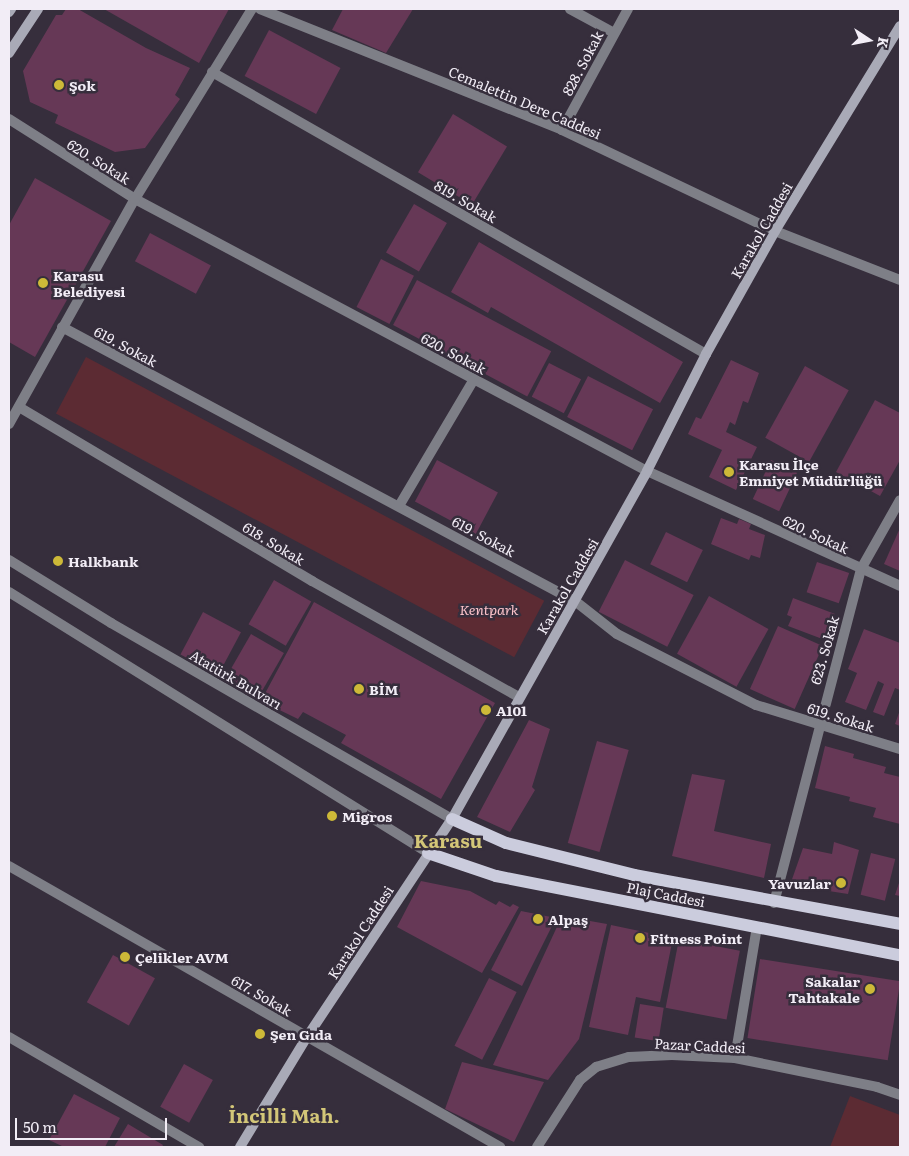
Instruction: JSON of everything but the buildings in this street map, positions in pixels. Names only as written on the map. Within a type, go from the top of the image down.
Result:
[{"type":"main road","points":[[9,53],[38,9]]},
{"type":"main road","name":"Karakol Caddesi","points":[[240,1147],[307,1037],[452,819],[647,471],[706,354],[774,231],[900,26]]},
{"type":"main road","name":"Plaj Caddesi","points":[[452,819],[506,843],[634,875],[900,924]]},
{"type":"main road","name":"Plaj Caddesi","points":[[428,853],[496,876],[900,955]]},
{"type":"street","points":[[9,424],[135,199],[252,9]]},
{"type":"street","name":"Cemalettin Dere Caddesi","points":[[260,9],[562,130],[774,231],[900,280]]},
{"type":"street","points":[[570,9],[614,33]]},
{"type":"street","name":"828. Sokak","points":[[562,130],[628,9]]},
{"type":"street","name":"819. Sokak","points":[[212,72],[706,354]]},
{"type":"street","name":"620. Sokak","points":[[9,120],[135,199],[647,471],[900,586]]},
{"type":"street","name":"619. Sokak","points":[[62,328],[575,601],[617,634],[756,705],[900,749]]},
{"type":"street","points":[[399,506],[474,379]]},
{"type":"street","name":"618. Sokak","points":[[19,406],[312,582],[519,697]]},
{"type":"street","name":"623. Sokak","points":[[774,902],[818,725],[861,569],[900,500]]},
{"type":"street","name":"Atatürk Bulvarı","points":[[9,560],[111,623],[452,819]]},
{"type":"street","points":[[9,592],[428,853]]},
{"type":"street","name":"617. Sokak","points":[[9,866],[500,1147]]},
{"type":"street","points":[[735,1058],[758,926]]},
{"type":"street","points":[[9,1037],[199,1147]]},
{"type":"street","name":"Pazar Caddesi","points":[[537,1147],[580,1080],[596,1067],[629,1057],[672,1055],[735,1058],[877,1087],[900,1095]]},
{"type":"green space","name":"Kentpark","points":[[86,357],[544,601],[514,657],[56,414]]},
{"type":"green space","points":[[850,1096],[900,1115],[900,1147],[830,1147]]},
{"type":"place","name":"Şok","points":[[59,85]]},
{"type":"place","name":"Karasu Belediyesi","points":[[43,283]]},
{"type":"place","name":"Karasu İlçe Emniyet Müdürlüğü","points":[[729,472]]},
{"type":"place","name":"Halkbank","points":[[58,561]]},
{"type":"place","name":"BİM","points":[[359,689]]},
{"type":"place","name":"A101","points":[[486,710]]},
{"type":"place","name":"Migros","points":[[332,816]]},
{"type":"place","name":"Yavuzlar","points":[[841,883]]},
{"type":"place","name":"Alpaş","points":[[538,919]]},
{"type":"place","name":"Fitness Point","points":[[640,938]]},
{"type":"place","name":"Çelikler AVM","points":[[125,957]]},
{"type":"place","name":"Sakalar Tahtakale","points":[[870,989]]},
{"type":"place","name":"Şen Gıda","points":[[260,1034]]},
{"type":"district","name":"Karasu","points":[[448,841]]},
{"type":"district","name":"İncilli Mah.","points":[[284,1116]]}]
